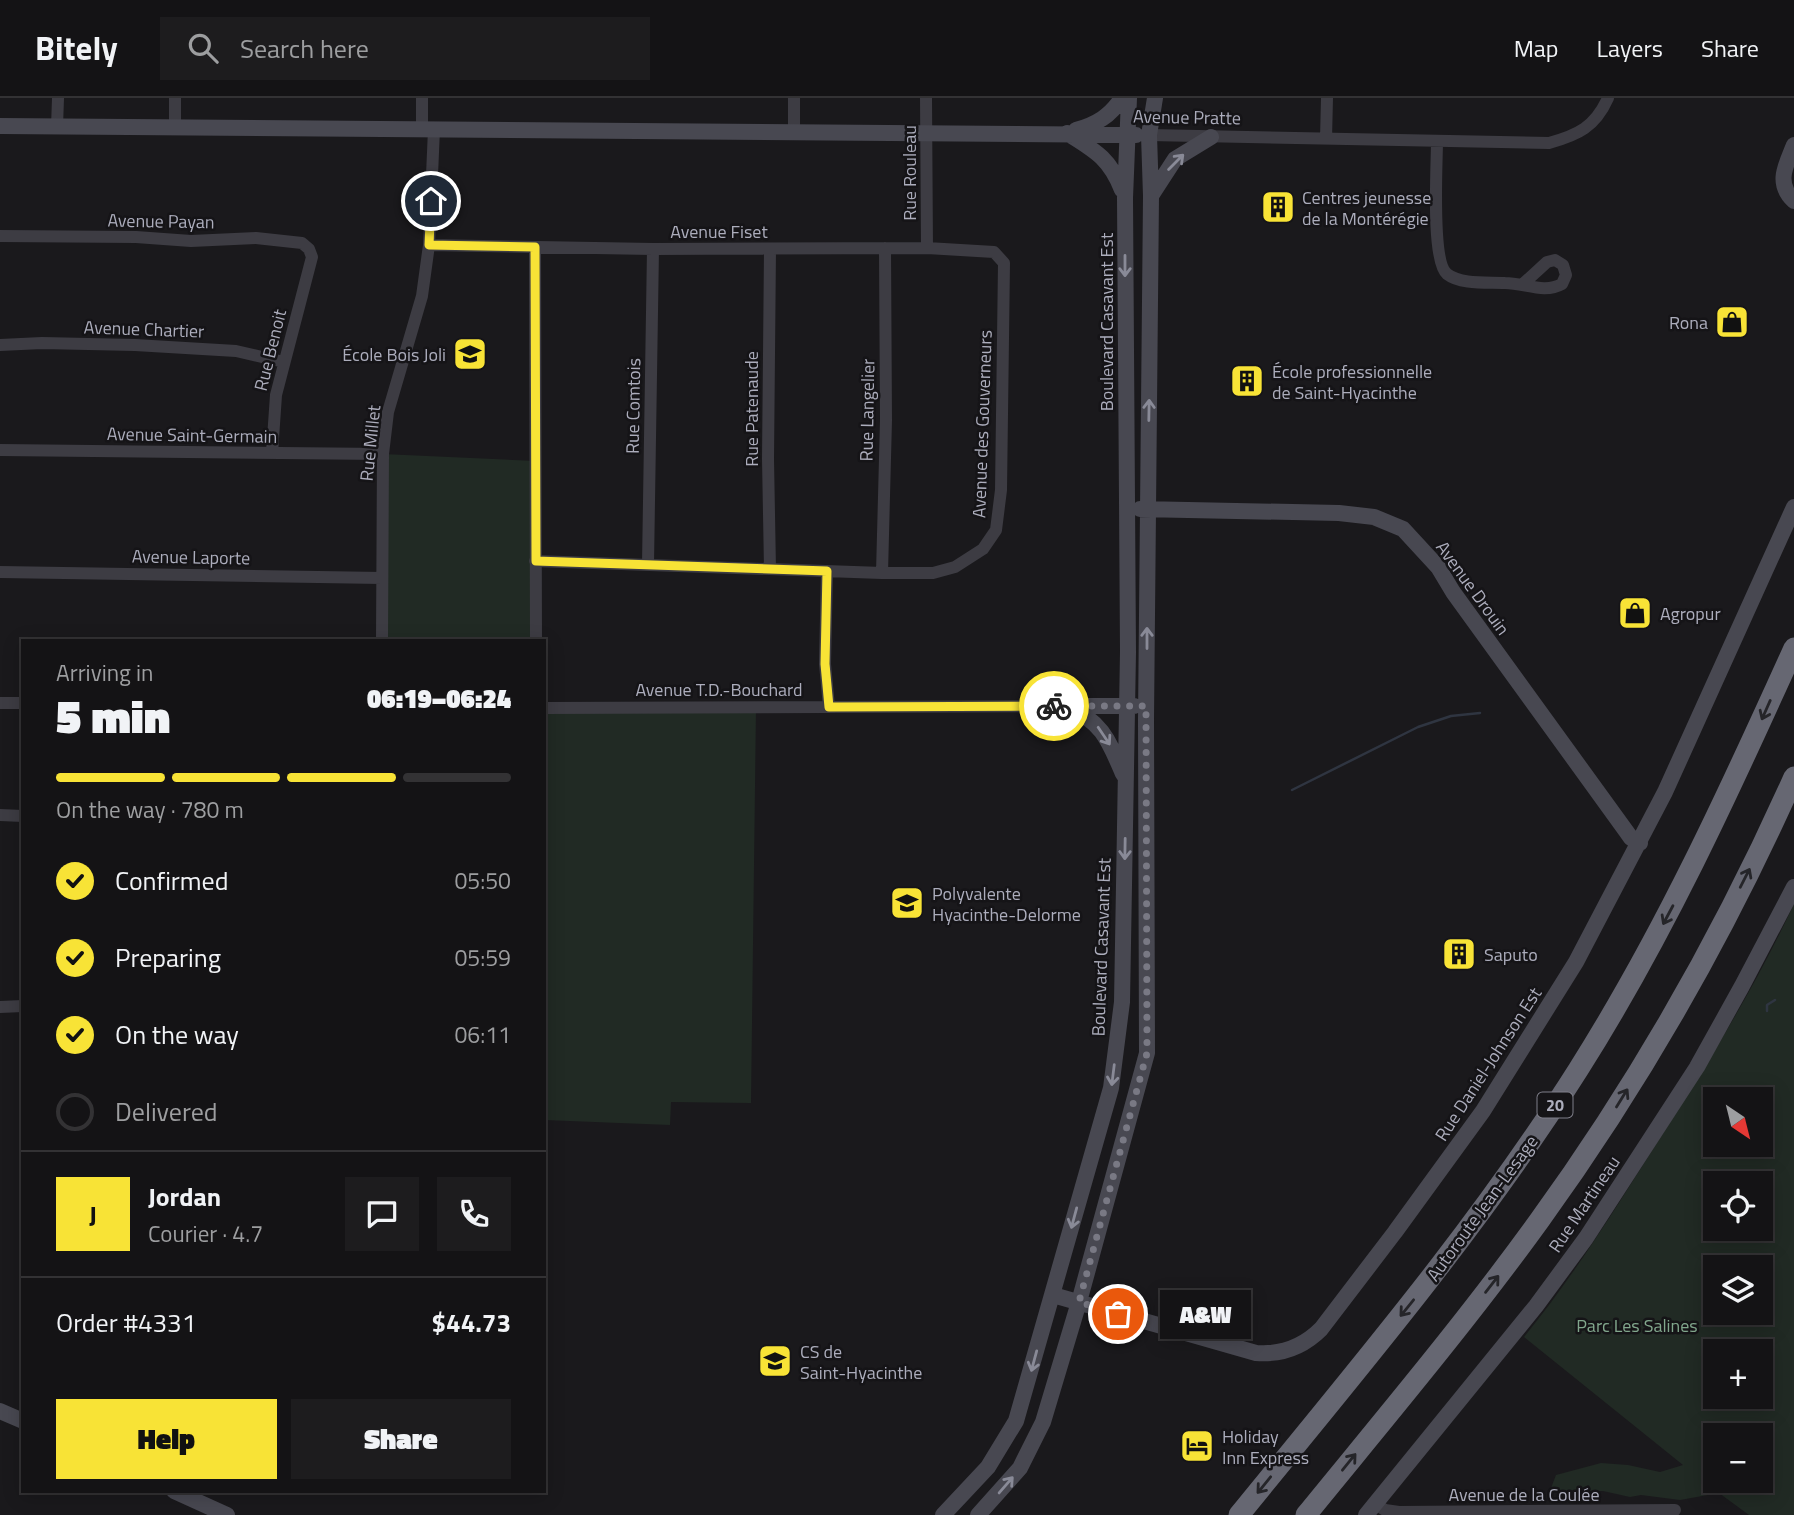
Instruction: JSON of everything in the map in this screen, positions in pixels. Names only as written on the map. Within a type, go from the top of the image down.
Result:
[{"type":"highway","name":"Autoroute Jean-Lesage","points":[[1239,1515],[1455,1246],[1503,1182],[1574,1076],[1635,975],[1677,898],[1721,810],[1794,648]]},
{"type":"highway","points":[[1306,1515],[1505,1267],[1600,1132],[1647,1058],[1705,956],[1794,776]]},
{"type":"street","points":[[57,127],[58,98]]},
{"type":"street","points":[[175,98],[175,127]]},
{"type":"street","name":"Rue Millet","points":[[382,639],[383,454],[388,412],[422,296],[429,245],[428,129],[422,98]]},
{"type":"street","points":[[794,98],[794,131]]},
{"type":"street","name":"Rue Rouleau","points":[[926,98],[927,248]]},
{"type":"street","points":[[1067,132],[1102,120],[1122,98]]},
{"type":"street","name":"Boulevard Casavant Est","points":[[943,1515],[984,1473],[1013,1429],[1111,1087],[1122,1002],[1128,652],[1125,198],[1129,98]]},
{"type":"street","points":[[978,1515],[1015,1474],[1037,1437],[1053,1394],[1147,1053],[1146,706],[1151,196],[1149,135],[1155,98]]},
{"type":"street","points":[[1326,139],[1327,98]]},
{"type":"street","name":"Avenue Pratte","points":[[0,126],[1067,132],[1549,143],[1575,136],[1586,129],[1608,98]]},
{"type":"street","points":[[1067,132],[1112,165],[1125,198]]},
{"type":"street","points":[[1151,196],[1175,159],[1212,137]]},
{"type":"street","points":[[1437,141],[1437,245],[1441,267],[1448,275],[1468,281],[1524,283]]},
{"type":"street","points":[[1794,145],[1782,180],[1786,192],[1794,201]]},
{"type":"street","name":"Avenue Payan","points":[[0,236],[136,237],[191,241],[256,238],[302,243],[309,248],[312,257]]},
{"type":"street","name":"Avenue Fiset","points":[[429,245],[653,249],[927,248],[994,251],[1004,263]]},
{"type":"street","points":[[535,247],[536,639]]},
{"type":"street","name":"Rue Patenaude","points":[[770,248],[770,569]]},
{"type":"street","name":"Rue Langelier","points":[[882,573],[886,420],[885,248]]},
{"type":"street","name":"Rue Comtois","points":[[648,564],[653,249]]},
{"type":"street","name":"Rue Benoit","points":[[272,453],[276,395],[312,257]]},
{"type":"street","name":"Avenue des Gouverneurs","points":[[536,561],[882,573],[933,573],[955,567],[983,549],[996,530],[1001,490],[1004,263]]},
{"type":"street","name":"Avenue Chartier","points":[[0,345],[43,343],[211,349],[236,351],[284,362]]},
{"type":"street","name":"Avenue Saint-Germain","points":[[0,450],[383,454]]},
{"type":"street","name":"Rue Daniel-Johnson Est","points":[[1053,1295],[1256,1353],[1288,1350],[1312,1337],[1330,1318],[1493,1096],[1564,983],[1640,843],[1682,757],[1794,507]]},
{"type":"street","points":[[1127,509],[1148,509]]},
{"type":"street","name":"Avenue Drouin","points":[[1148,509],[1339,513],[1374,517],[1403,529],[1438,566],[1453,592],[1626,831],[1640,843]]},
{"type":"street","points":[[827,571],[825,664],[829,707]]},
{"type":"street","name":"Avenue Laporte","points":[[0,572],[382,578]]},
{"type":"street","points":[[0,703],[21,703]]},
{"type":"street","points":[[1066,706],[1090,719],[1106,735],[1125,780]]},
{"type":"street","name":"Avenue T.D.-Bouchard","points":[[546,709],[1146,706]]},
{"type":"street","points":[[0,816],[21,816]]},
{"type":"street","name":"Rue Martineau","points":[[1371,1509],[1536,1306],[1586,1238],[1697,1067],[1794,887]]},
{"type":"street","points":[[0,1007],[21,1006]]},
{"type":"street","points":[[0,1411],[21,1420]]},
{"type":"street","points":[[178,1493],[228,1515]]},
{"type":"street","name":"Avenue de la Coulée","points":[[1371,1509],[1399,1512],[1675,1510]]},
{"type":"green space","points":[[383,454],[535,461],[536,639],[384,639]]},
{"type":"green space","points":[[546,708],[756,708],[751,1103],[671,1102],[670,1125],[546,1120]]},
{"type":"green space","name":"Parc Les Salines","points":[[1794,904],[1794,1515],[1749,1515],[1719,1493],[1680,1500],[1641,1495],[1630,1497],[1603,1491],[1566,1492],[1551,1488],[1556,1475],[1601,1463],[1660,1472],[1683,1465],[1524,1337],[1615,1210],[1683,1103],[1765,962]]},
{"type":"waterway","points":[[1292,790],[1418,727],[1451,716],[1480,713]]},
{"type":"waterway","points":[[1767,1011],[1767,1005],[1775,1000]]},
{"type":"way so far","points":[[1054,706],[1146,706],[1147,1053],[1079,1302],[1118,1314]]},
{"type":"place","name":"Centres jeunesse de la Montérégie","points":[[1278,207]]},
{"type":"place","name":"Rona","points":[[1732,322]]},
{"type":"place","name":"École Bois Joli","points":[[470,354]]},
{"type":"place","name":"École professionnelle de Saint-Hyacinthe","points":[[1247,381]]},
{"type":"place","name":"Agropur","points":[[1635,613]]},
{"type":"place","name":"Polyvalente Hyacinthe-Delorme","points":[[907,903]]},
{"type":"place","name":"Saputo","points":[[1459,954]]},
{"type":"place","name":"A&W","points":[[1118,1314]]},
{"type":"place","name":"CS de Saint-Hyacinthe","points":[[775,1361]]},
{"type":"place","name":"Holiday Inn Express","points":[[1197,1446]]},
{"type":"route","points":[[431,201],[429,245],[535,247],[536,561],[827,571],[825,664],[829,707],[1054,706]]}]
